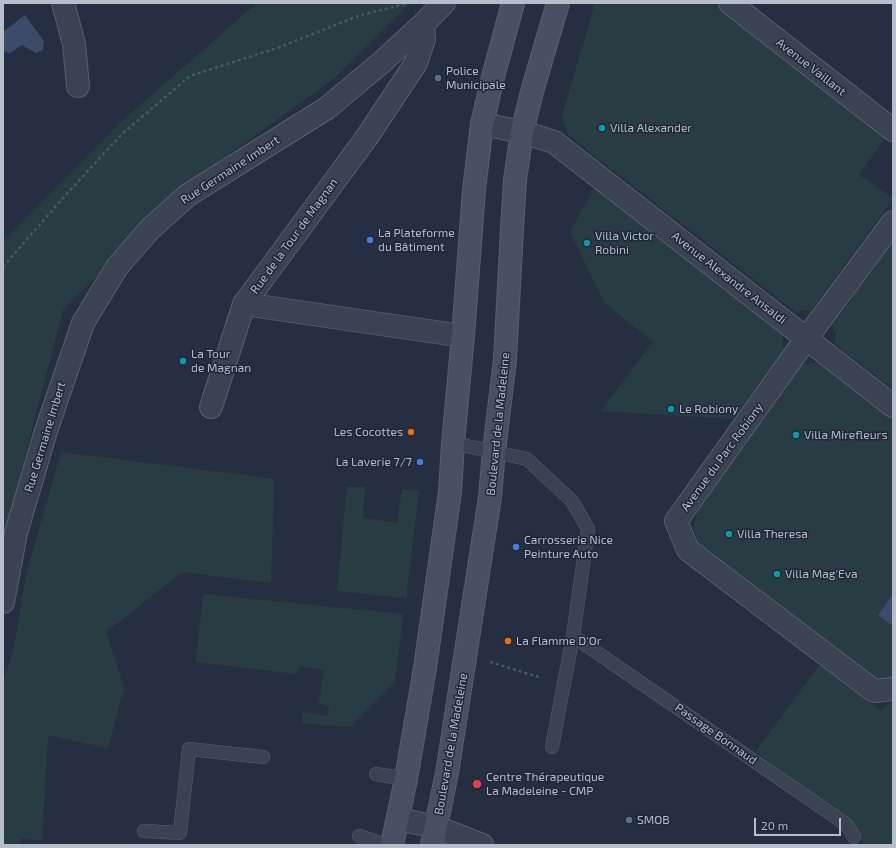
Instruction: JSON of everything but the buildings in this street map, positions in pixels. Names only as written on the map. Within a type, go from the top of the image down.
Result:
[{"type":"street","points":[[63,3],[74,44],[78,86]]},
{"type":"street","points":[[424,24],[444,3]]},
{"type":"street","points":[[392,845],[406,779],[425,668],[450,492],[474,190],[482,124],[513,3]]},
{"type":"street","name":"Boulevard de la Madeleine","points":[[434,836],[448,773],[490,497],[505,360],[512,229],[522,132],[533,88],[558,3]]},
{"type":"street","name":"Avenue Vaillant","points":[[730,3],[893,130]]},
{"type":"street","name":"Rue de la Tour de Magnan","points":[[424,24],[424,39],[416,63],[367,137],[244,304],[463,336]]},
{"type":"street","name":"Rue Germaine Imbert","points":[[3,602],[16,533],[46,431],[83,323],[117,267],[150,229],[188,195],[327,108],[382,62],[424,24]]},
{"type":"street","name":"Avenue Alexandre Ansaldi","points":[[482,124],[522,132],[554,142],[893,406]]},
{"type":"street","name":"Avenue du Parc Robiony","points":[[893,222],[806,339],[676,521],[688,550],[874,691],[893,688]]},
{"type":"street","points":[[211,407],[244,304]]},
{"type":"street","points":[[398,819],[434,836],[482,845]]},
{"type":"lane","points":[[453,443],[527,459],[572,501],[588,529],[573,636],[552,747]]},
{"type":"lane","name":"Passage Bonnaud","points":[[573,636],[847,825],[854,838]]},
{"type":"lane","points":[[144,831],[180,833],[189,749],[263,757]]},
{"type":"lane","points":[[376,774],[406,779]]},
{"type":"lane","points":[[359,836],[386,845]]},
{"type":"path","points":[[3,267],[62,199],[122,134],[190,76],[280,47],[358,16],[409,3]]},
{"type":"path","points":[[466,654],[564,685]]},
{"type":"green space","points":[[257,3],[410,3],[336,77],[184,187],[63,310],[3,541],[3,242],[122,121]]},
{"type":"green space","points":[[595,3],[714,3],[885,138],[859,175],[893,199],[810,312],[802,310],[797,313],[568,135],[562,116]]},
{"type":"green space","points":[[596,185],[781,330],[784,349],[733,419],[601,411],[653,342],[604,302],[570,232]]},
{"type":"green space","points":[[893,240],[893,389],[835,344],[836,335],[832,326]]},
{"type":"green space","points":[[820,361],[893,417],[893,678],[881,681],[875,679],[698,543],[693,527],[697,512],[803,364],[812,364]]},
{"type":"green space","points":[[61,452],[274,479],[271,583],[182,572],[106,632],[124,688],[108,748],[48,735],[42,841],[22,838],[20,845],[3,845],[3,681],[13,652],[27,572]]},
{"type":"green space","points":[[347,487],[365,487],[363,518],[397,523],[402,489],[419,491],[406,598],[337,591]]},
{"type":"green space","points":[[203,594],[403,614],[395,682],[350,727],[302,723],[303,712],[327,716],[329,706],[319,703],[324,670],[299,666],[297,674],[196,662]]},
{"type":"green space","points":[[820,664],[881,711],[893,700],[893,845],[865,845],[855,830],[756,751]]},
{"type":"water","points":[[25,15],[44,41],[43,50],[36,53],[22,45],[10,53],[3,51],[3,32]]},
{"type":"water","points":[[893,594],[893,626],[878,615]]},
{"type":"place","name":"Police Municipale","points":[[438,78]]},
{"type":"place","name":"Villa Alexander","points":[[602,128]]},
{"type":"place","name":"La Plateforme du Bâtiment","points":[[370,240]]},
{"type":"place","name":"Villa Victor Robini","points":[[587,243]]},
{"type":"place","name":"La Tour de Magnan","points":[[183,361]]},
{"type":"place","name":"Le Robiony","points":[[671,409]]},
{"type":"place","name":"Les Cocottes","points":[[411,432]]},
{"type":"place","name":"Villa Mirefleurs","points":[[796,435]]},
{"type":"place","name":"La Laverie 7/7","points":[[420,462]]},
{"type":"place","name":"Villa Theresa","points":[[729,534]]},
{"type":"place","name":"Carrosserie Nice Peinture Auto","points":[[516,547]]},
{"type":"place","name":"Villa Mag'Eva","points":[[777,574]]},
{"type":"place","name":"La Flamme D'Or","points":[[508,641]]},
{"type":"place","name":"Centre Thérapeutique La Madeleine - CMP","points":[[477,784]]},
{"type":"place","name":"SMOB","points":[[629,820]]}]
